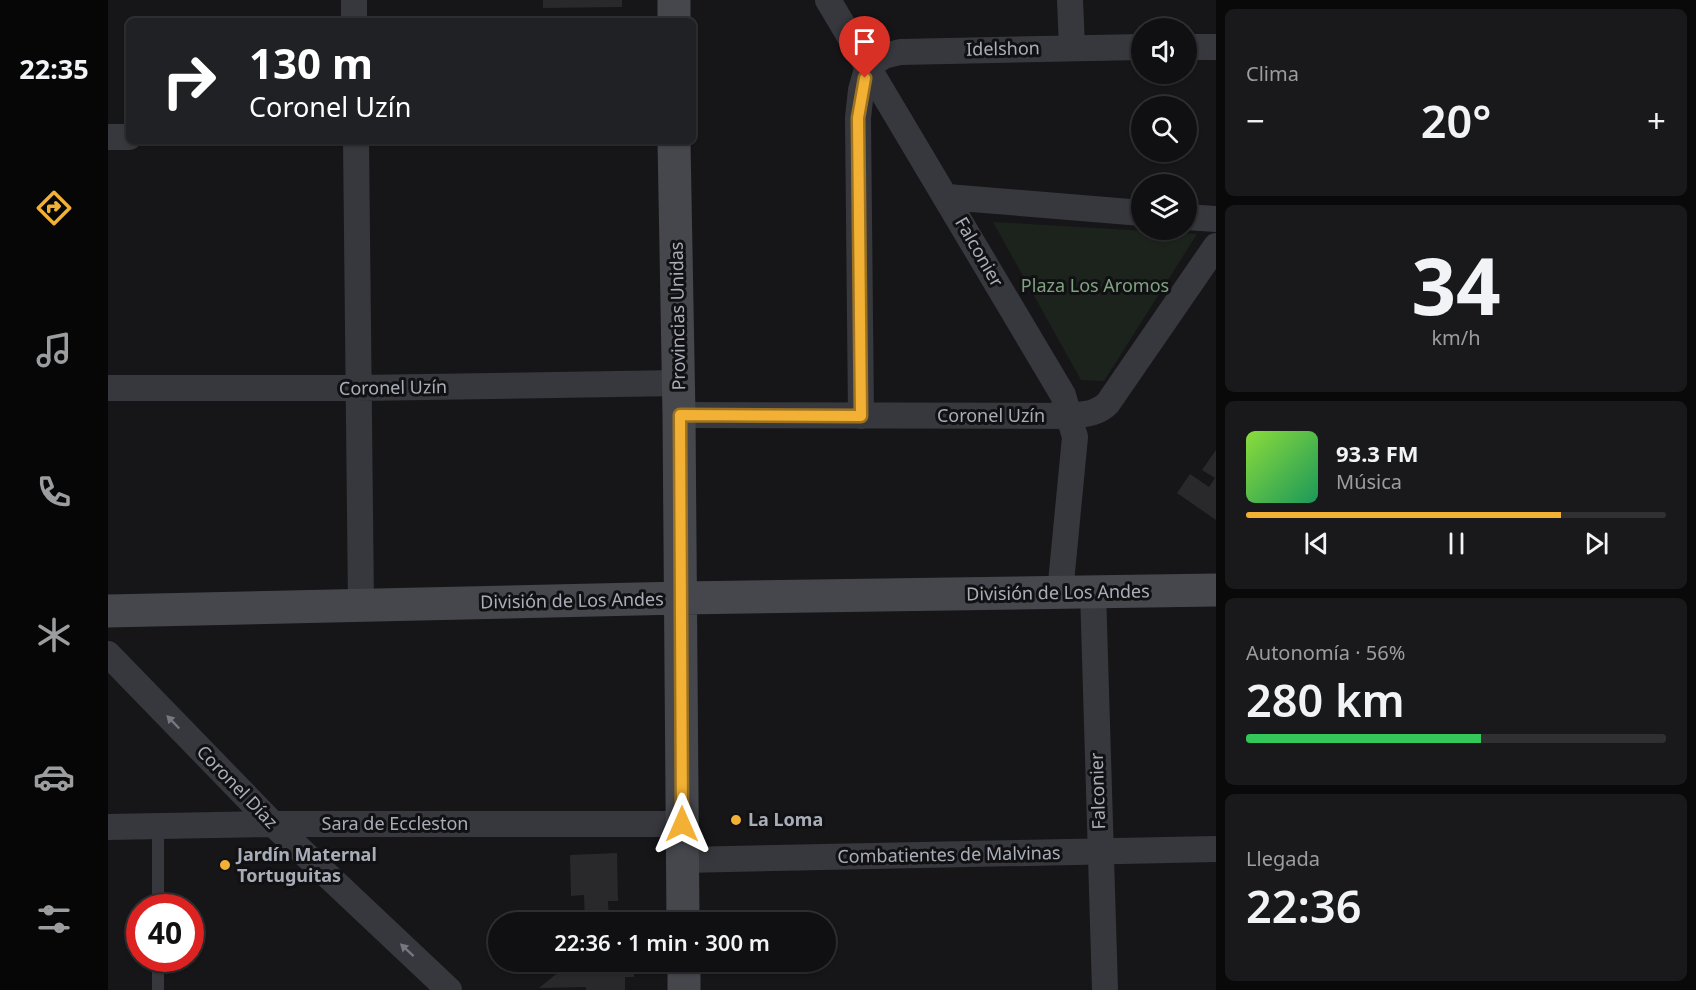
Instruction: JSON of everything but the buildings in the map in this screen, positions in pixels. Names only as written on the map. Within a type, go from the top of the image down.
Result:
[{"type":"street","points":[[354,0],[354,18]]},
{"type":"street","points":[[674,0],[674,18]]},
{"type":"street","name":"Falconier","points":[[828,0],[1063,395],[1074,438],[1060,593]]},
{"type":"street","points":[[1070,0],[1072,48]]},
{"type":"street","points":[[1197,47],[1216,46]]},
{"type":"street","name":"Idelshon","points":[[868,66],[884,56],[900,52],[1131,47]]},
{"type":"street","points":[[861,416],[858,118],[861,90],[868,66]]},
{"type":"street","points":[[108,137],[126,137]]},
{"type":"street","points":[[356,144],[362,605]]},
{"type":"street","name":"Provincias Unidas","points":[[675,144],[680,415],[683,912]]},
{"type":"street","points":[[947,197],[1131,212]]},
{"type":"street","points":[[1197,217],[1216,219]]},
{"type":"street","name":"Coronel Uzín","points":[[680,415],[1070,416],[1090,414],[1103,408],[1108,402],[1216,246]]},
{"type":"street","name":"Coronel Uzín","points":[[108,388],[358,388],[679,383]]},
{"type":"street","name":"Falconier","points":[[1093,591],[1105,990]]},
{"type":"street","name":"División de Los Andes","points":[[108,611],[681,598],[1216,591]]},
{"type":"street","name":"Coronel Díaz","points":[[108,654],[273,824],[449,990]]},
{"type":"street","name":"Sara de Eccleston","points":[[108,827],[273,824],[682,824]]},
{"type":"street","name":"Combatientes de Malvinas","points":[[683,860],[1216,849]]},
{"type":"street","points":[[684,972],[684,990]]},
{"type":"lane","points":[[158,826],[158,894]]},
{"type":"lane","points":[[158,972],[158,990]]},
{"type":"green space","name":"Plaza Los Aromos","points":[[993,222],[1131,230],[1131,240],[1193,240],[1104,381],[1081,380]]},
{"type":"place","name":"La Loma","points":[[736,820]]},
{"type":"place","name":"Jardín Maternal Tortuguitas","points":[[225,865]]},
{"type":"route","points":[[682,824],[680,415],[861,416],[858,118],[861,90],[865,78]]}]
